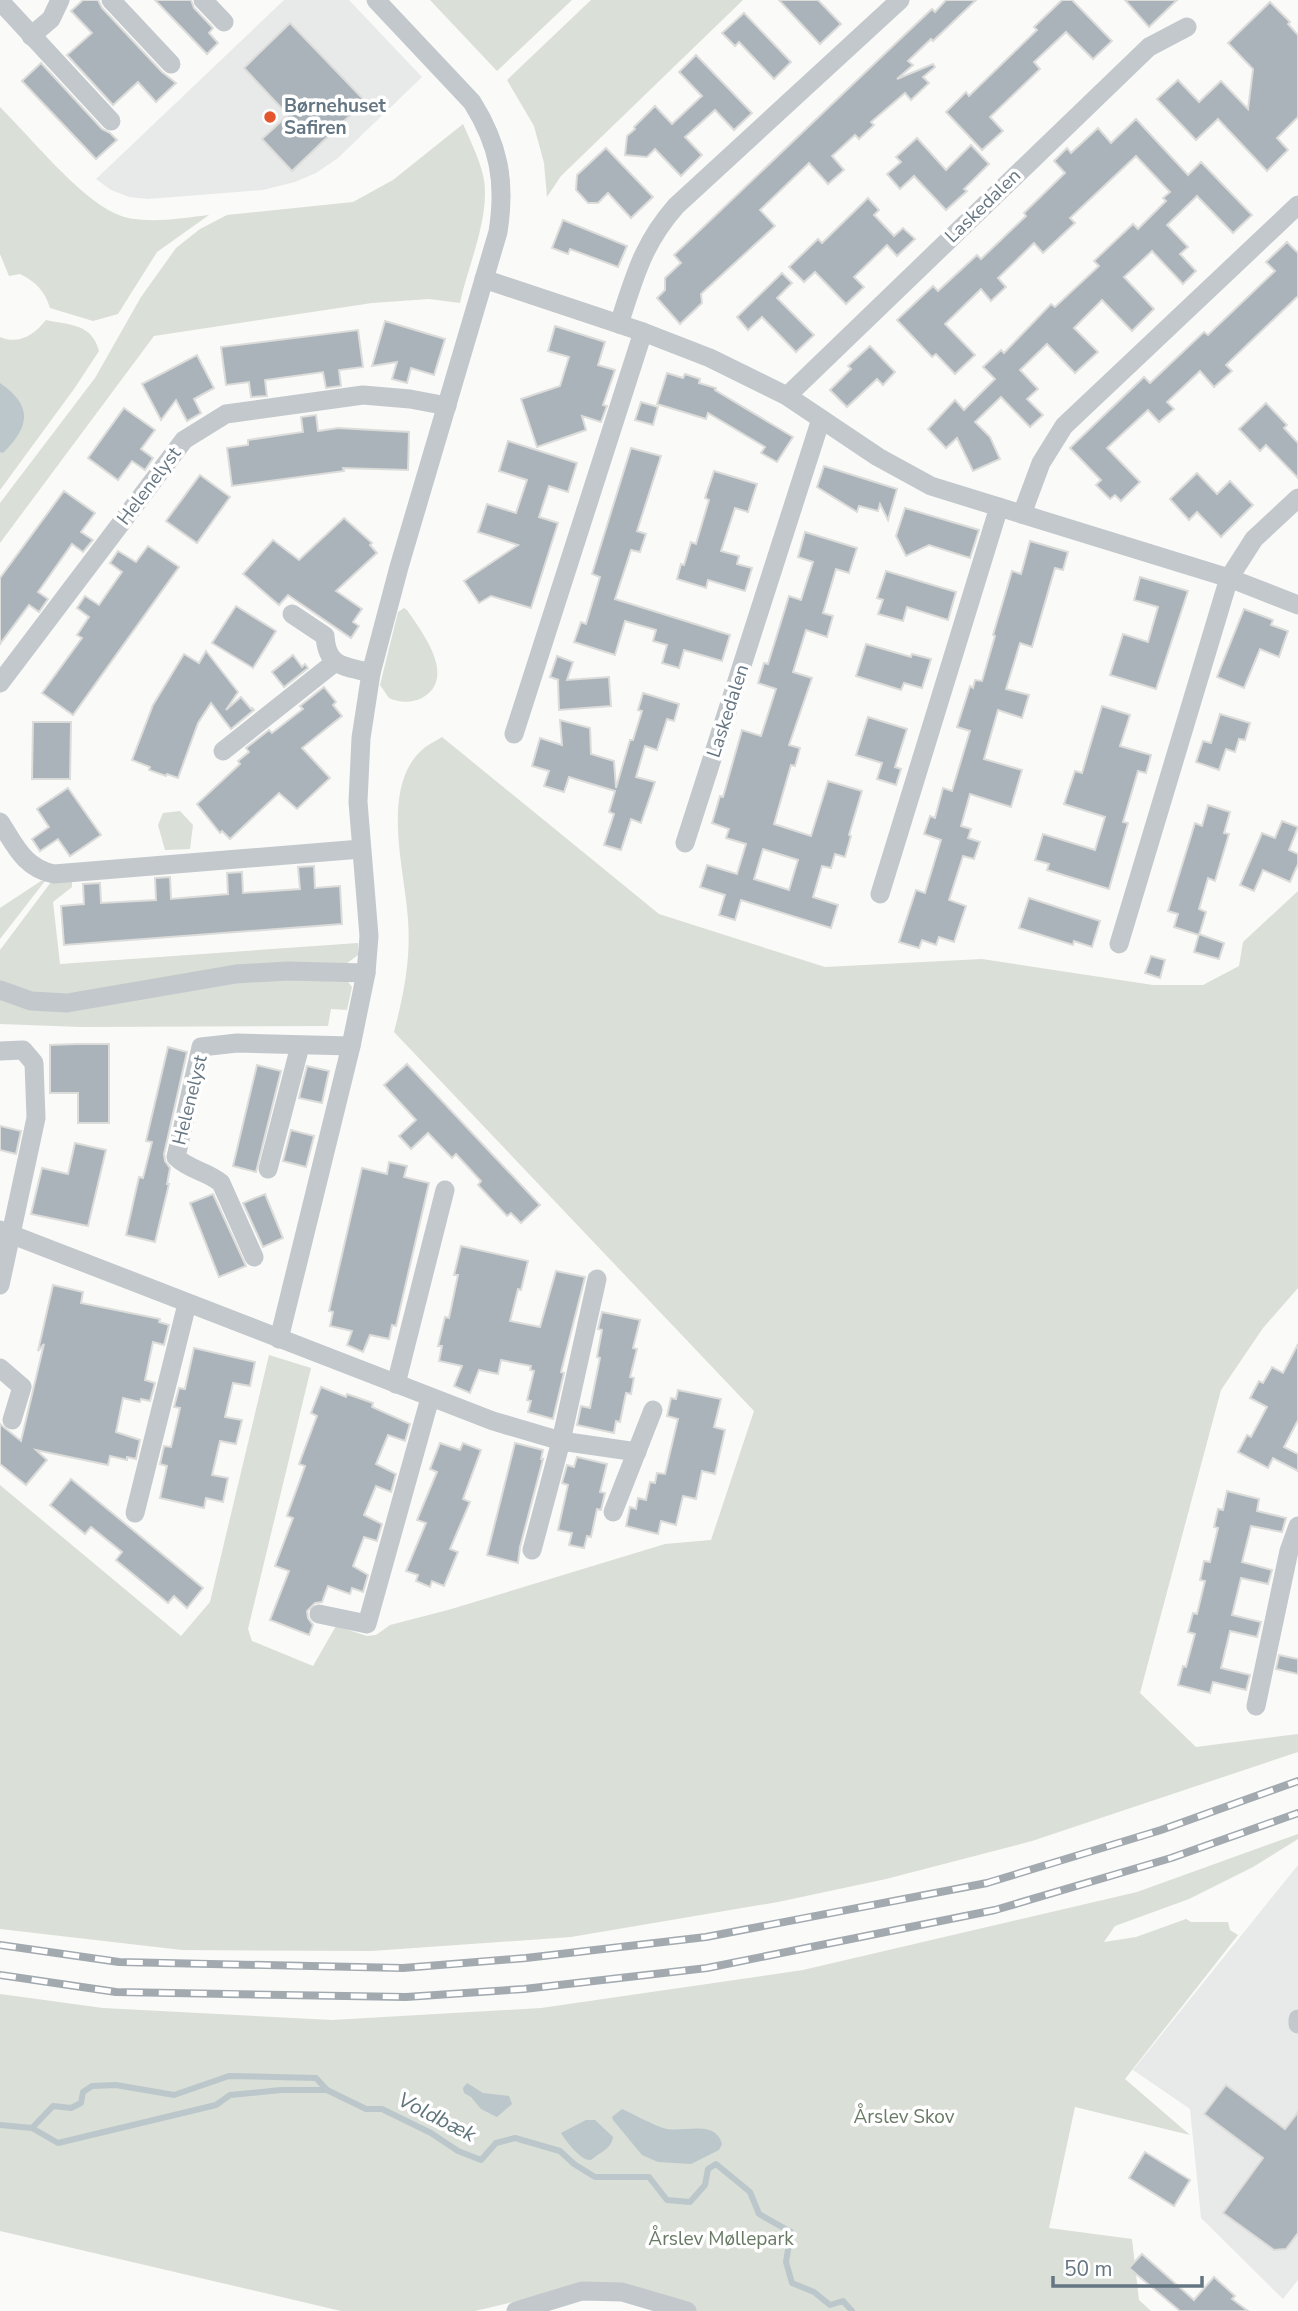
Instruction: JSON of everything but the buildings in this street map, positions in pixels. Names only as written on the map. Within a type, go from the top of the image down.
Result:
[{"type":"street","points":[[31,36],[51,19],[60,0]]},
{"type":"street","points":[[111,0],[171,64]]},
{"type":"street","points":[[203,0],[224,22]]},
{"type":"street","points":[[619,324],[643,252],[663,220],[900,0]]},
{"type":"street","points":[[0,1],[111,121]]},
{"type":"street","points":[[279,1339],[351,1046],[366,973],[369,936],[358,802],[361,738],[371,673],[399,567],[498,232],[502,208],[502,182],[491,135],[472,102],[382,2]]},
{"type":"street","name":"Laskedalen","points":[[787,396],[1149,47],[1187,27]]},
{"type":"street","points":[[1022,514],[1041,463],[1064,426],[1298,205]]},
{"type":"street","points":[[484,279],[643,332],[710,358],[787,396],[878,457],[931,486],[1229,578],[1298,605]]},
{"type":"street","points":[[514,734],[643,332]]},
{"type":"street","name":"Helenelyst","points":[[0,683],[184,440],[226,414],[363,396],[410,399],[447,406]]},
{"type":"street","name":"Laskedalen","points":[[685,843],[821,419]]},
{"type":"street","points":[[1119,944],[1229,578],[1254,539],[1298,498]]},
{"type":"street","points":[[880,894],[999,508]]},
{"type":"street","points":[[292,614],[325,636],[326,652],[334,663],[371,673]]},
{"type":"street","points":[[223,751],[334,663]]},
{"type":"street","points":[[0,822],[27,862],[38,871],[54,874],[361,849]]},
{"type":"street","points":[[0,990],[31,1001],[66,1003],[236,974],[288,971],[366,973]]},
{"type":"street","name":"Helenelyst","points":[[254,1257],[221,1182],[211,1174],[185,1166],[176,1157],[201,1047],[237,1043],[351,1046]]},
{"type":"street","points":[[268,1169],[300,1046]]},
{"type":"street","points":[[0,1051],[23,1050],[34,1063],[36,1118],[5,1232],[0,1285]]},
{"type":"street","points":[[396,1384],[445,1190]]},
{"type":"street","points":[[5,1232],[493,1421],[561,1441],[637,1452]]},
{"type":"street","points":[[533,1550],[561,1441],[597,1279]]},
{"type":"street","points":[[135,1513],[187,1304]]},
{"type":"street","points":[[0,1368],[22,1387],[12,1420]]},
{"type":"street","points":[[319,1614],[367,1624],[430,1398]]},
{"type":"street","points":[[613,1513],[653,1410]]},
{"type":"street","points":[[1256,1706],[1289,1550],[1298,1526]]},
{"type":"street","points":[[516,2311],[582,2291],[622,2292],[687,2311]]},
{"type":"shaded area","name":"Børnehuset Safiren","points":[[284,0],[349,0],[422,77],[338,158],[316,173],[295,182],[263,190],[148,199],[129,197],[111,190],[96,179]]},
{"type":"shaded area","points":[[0,383],[18,400],[24,416],[19,434],[3,453],[0,452]]},
{"type":"shaded area","points":[[1298,1865],[1298,2280],[1283,2299],[1201,2218],[1190,2109],[1133,2070]]},
{"type":"shaded area","points":[[467,2083],[483,2093],[509,2096],[512,2104],[497,2117],[481,2109],[464,2093],[463,2088]]},
{"type":"shaded area","points":[[622,2109],[663,2128],[712,2131],[722,2144],[719,2150],[691,2164],[658,2162],[642,2155],[613,2120],[612,2117]]},
{"type":"shaded area","points":[[586,2120],[595,2120],[613,2137],[604,2151],[590,2160],[578,2154],[561,2133]]},
{"type":"green space","points":[[430,0],[572,0],[497,71]]},
{"type":"green space","points":[[591,0],[743,0],[561,176],[547,197],[544,163],[534,126],[507,80]]},
{"type":"green space","points":[[0,107],[70,180],[114,213],[148,220],[209,215],[157,252],[118,314],[93,321],[50,308],[43,292],[31,280],[20,274],[9,276],[0,254]]},
{"type":"green space","points":[[463,124],[479,162],[485,190],[482,222],[460,303],[429,299],[372,303],[154,336],[0,543],[0,503],[95,378],[141,297],[176,248],[200,229],[227,215],[353,202],[393,180]]},
{"type":"green space","points":[[46,320],[86,331],[96,342],[99,351],[0,490],[0,337],[14,340],[26,337]]},
{"type":"green space","points":[[404,608],[428,642],[437,667],[437,679],[432,689],[422,698],[406,702],[389,698],[380,685],[398,612]]},
{"type":"green space","points":[[442,737],[659,914],[825,967],[982,959],[1153,985],[1203,985],[1239,966],[1243,942],[1298,891],[1298,1288],[1263,1328],[1221,1390],[1140,1693],[1196,1747],[1298,1734],[1298,1752],[1032,1841],[886,1879],[778,1902],[571,1937],[371,1951],[182,1950],[0,1929],[0,1485],[181,1636],[210,1602],[269,1355],[311,1368],[248,1629],[252,1641],[313,1666],[336,1626],[367,1636],[376,1635],[390,1625],[665,1544],[711,1540],[754,1411],[394,1032],[408,962],[408,919],[400,853],[398,806],[402,784],[410,764],[424,748]]},
{"type":"green space","points":[[180,811],[193,825],[190,849],[165,850],[158,825],[163,813]]},
{"type":"green space","points":[[72,880],[72,887],[53,902],[60,964],[358,943],[358,955],[346,964],[68,996],[34,996],[0,983],[0,950],[51,882]]},
{"type":"green space","points":[[45,881],[0,939],[0,908]]},
{"type":"green space","points":[[345,978],[352,987],[347,1010],[331,1009],[328,1026],[82,1027],[0,1024],[0,998],[31,1009],[255,980]]},
{"type":"green space","name":"Årslev Skov","points":[[1298,1834],[1298,1839],[1253,1867],[1189,1899],[1115,1926],[1104,1942],[1136,1937],[1186,1919],[1191,1922],[1228,1922],[1230,1930],[1238,1935],[1125,2079],[1190,2135],[1075,2107],[1049,2228],[1132,2239],[1139,2300],[1151,2311],[662,2311],[564,2290],[475,2311],[341,2311],[0,2231],[0,1994],[103,2008],[332,2020],[541,2008],[803,1970],[1137,1892]]},
{"type":"waterway","name":"Voldbæk","points":[[32,2128],[53,2106],[71,2108],[81,2103],[83,2092],[92,2086],[116,2085],[174,2095],[229,2076],[316,2078],[327,2090]]},
{"type":"waterway","name":"Voldbæk","points":[[0,2125],[32,2128],[58,2143],[216,2105],[230,2095],[281,2090],[327,2090],[366,2109],[382,2109],[431,2133],[458,2151],[481,2160],[496,2143],[515,2138],[560,2151],[595,2177],[649,2177],[667,2200],[690,2202],[705,2185],[708,2169],[716,2164],[750,2192],[759,2214],[791,2232],[786,2262],[792,2283],[814,2292],[830,2305],[843,2301],[852,2311]]},
{"type":"railway","points":[[0,1945],[119,1962],[403,1968],[526,1958],[706,1937],[987,1883],[1161,1830],[1298,1781]]},
{"type":"railway","points":[[0,1975],[116,1992],[406,1997],[524,1989],[707,1968],[995,1910],[1171,1858],[1298,1813]]},
{"type":"place","name":"Børnehuset Safiren","points":[[270,117]]},
{"type":"park label","name":"Årslev Møllepark","points":[[721,2239]]}]
